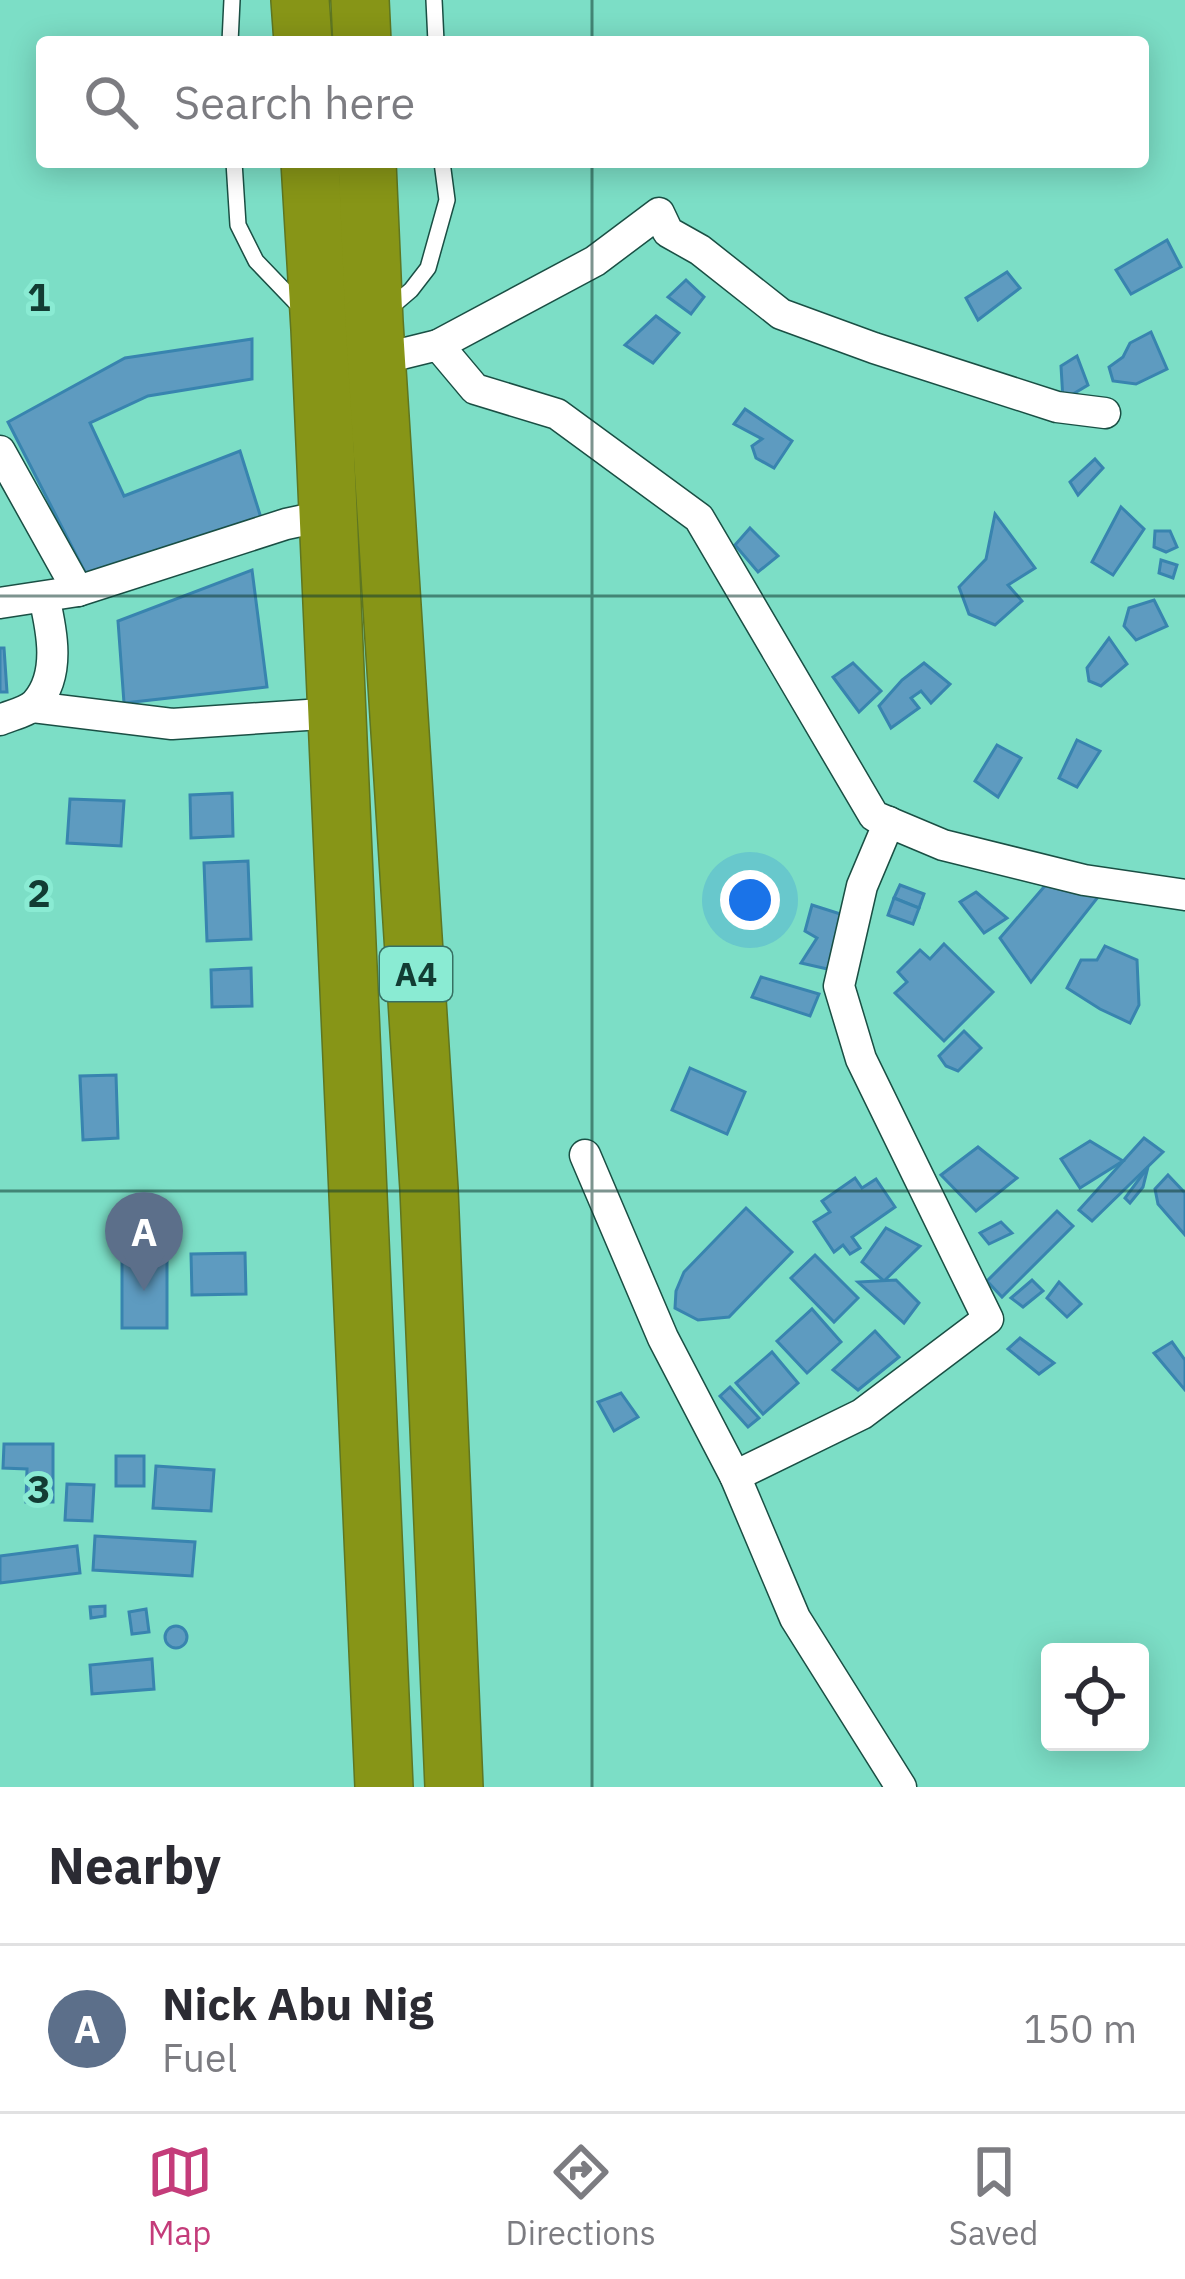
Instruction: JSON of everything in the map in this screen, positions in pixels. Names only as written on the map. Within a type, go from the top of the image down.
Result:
[{"type":"highway","points":[[300,0],[303,36]]},
{"type":"highway","points":[[360,0],[362,36]]},
{"type":"highway","name":"A4","points":[[312,168],[357,337],[429,1189],[454,1787]]},
{"type":"highway","name":"A4","points":[[367,168],[357,337],[328,515],[384,1787]]},
{"type":"street","points":[[357,337],[438,345],[596,261],[659,213],[668,232],[700,250],[781,314],[1057,407],[1105,413]]},
{"type":"street","points":[[438,345],[475,389],[557,414],[699,518],[874,816],[943,844],[1084,880],[1185,895]]},
{"type":"street","points":[[0,451],[78,591]]},
{"type":"street","points":[[0,603],[78,591],[286,524],[328,515]]},
{"type":"street","points":[[34,707],[51,678],[50,625],[44,598]]},
{"type":"street","points":[[0,719],[34,707],[172,724],[337,713]]},
{"type":"street","points":[[736,1476],[862,1414],[988,1319],[861,1059],[839,986],[862,886],[889,822]]},
{"type":"street","points":[[585,1155],[663,1338],[736,1476],[795,1618],[901,1787]]},
{"type":"lane","points":[[230,36],[232,0]]},
{"type":"lane","points":[[434,0],[436,36]]},
{"type":"lane","points":[[234,168],[238,225],[256,261],[357,337],[411,290],[428,268],[447,200],[443,168]]},
{"type":"building","points":[[1167,240],[1181,267],[1131,294],[1116,270]]},
{"type":"building","points":[[1007,272],[1020,288],[978,320],[966,298]]},
{"type":"building","points":[[686,280],[704,297],[691,314],[668,297]]},
{"type":"building","points":[[656,316],[679,333],[653,363],[625,345]]},
{"type":"building","points":[[1151,332],[1167,369],[1136,384],[1113,381],[1109,367],[1123,357],[1130,343]]},
{"type":"building","points":[[252,339],[252,379],[148,396],[90,423],[124,496],[240,451],[262,521],[90,582],[8,422],[125,358]]},
{"type":"building","points":[[1077,356],[1088,385],[1063,400],[1061,366]]},
{"type":"building","points":[[745,409],[792,441],[774,468],[756,458],[752,446],[762,439],[734,424]]},
{"type":"building","points":[[1095,459],[1103,468],[1078,495],[1070,482]]},
{"type":"building","points":[[1121,507],[1144,529],[1113,575],[1092,562]]},
{"type":"building","points":[[995,514],[1035,568],[1008,585],[1022,601],[995,625],[969,614],[959,587],[986,559]]},
{"type":"building","points":[[750,528],[778,556],[758,572],[735,545]]},
{"type":"building","points":[[1155,531],[1170,531],[1177,547],[1166,552],[1154,547]]},
{"type":"building","points":[[1161,560],[1177,565],[1173,578],[1159,573]]},
{"type":"building","points":[[252,570],[267,687],[124,703],[118,621]]},
{"type":"building","points":[[1154,600],[1167,626],[1136,640],[1124,626],[1129,608]]},
{"type":"building","points":[[1109,638],[1127,664],[1101,686],[1089,681],[1087,668]]},
{"type":"building","points":[[0,648],[4,648],[7,692],[0,692]]},
{"type":"building","points":[[853,663],[881,691],[859,712],[833,677]]},
{"type":"building","points":[[924,663],[950,684],[931,703],[921,691],[911,698],[919,708],[891,728],[879,706]]},
{"type":"building","points":[[1077,740],[1100,751],[1077,787],[1059,778]]},
{"type":"building","points":[[997,745],[1021,758],[998,797],[975,781]]},
{"type":"building","points":[[232,793],[233,836],[191,838],[190,795]]},
{"type":"building","points":[[70,799],[124,801],[121,846],[67,843]]},
{"type":"building","points":[[248,861],[251,939],[207,941],[204,863]]},
{"type":"building","points":[[1050,880],[1102,892],[1031,982],[1000,938]]},
{"type":"building","points":[[900,885],[924,894],[919,908],[894,898]]},
{"type":"building","points":[[976,892],[1007,918],[984,933],[960,902]]},
{"type":"building","points":[[894,898],[919,908],[913,924],[888,915]]},
{"type":"building","points":[[812,905],[850,917],[836,971],[801,963],[817,938],[805,931]]},
{"type":"building","points":[[944,944],[993,992],[944,1041],[895,993],[907,982],[898,972],[920,950],[930,959]]},
{"type":"building","points":[[1105,946],[1137,960],[1139,1005],[1130,1023],[1067,988],[1081,960],[1097,960]]},
{"type":"building","points":[[251,968],[252,1006],[212,1007],[211,970]]},
{"type":"building","points":[[761,977],[819,994],[810,1016],[752,997]]},
{"type":"building","points":[[964,1031],[981,1048],[958,1071],[939,1056]]},
{"type":"building","points":[[690,1068],[745,1092],[727,1134],[672,1110]]},
{"type":"building","points":[[116,1075],[118,1138],[83,1140],[80,1076]]},
{"type":"building","points":[[1144,1138],[1163,1152],[1092,1221],[1079,1210]]},
{"type":"building","points":[[1090,1141],[1123,1161],[1080,1188],[1061,1159]]},
{"type":"building","points":[[978,1147],[1017,1178],[976,1211],[941,1175]]},
{"type":"building","points":[[1148,1167],[1143,1187],[1130,1203],[1125,1198]]},
{"type":"building","points":[[1168,1175],[1185,1193],[1185,1235],[1158,1204],[1155,1189]]},
{"type":"building","points":[[855,1178],[862,1188],[876,1179],[895,1207],[852,1237],[860,1248],[850,1254],[843,1245],[834,1252],[814,1222],[830,1212],[822,1201]]},
{"type":"building","points":[[746,1208],[792,1252],[729,1317],[698,1320],[675,1308],[684,1272]]},
{"type":"building","points":[[1057,1211],[1073,1226],[1002,1297],[987,1281]]},
{"type":"building","points":[[1001,1222],[1012,1233],[989,1244],[980,1233]]},
{"type":"building","points":[[886,1228],[920,1246],[884,1281],[862,1262]]},
{"type":"building","points":[[245,1253],[246,1294],[192,1295],[191,1254]]},
{"type":"building","points":[[167,1254],[167,1328],[122,1328],[122,1255]]},
{"type":"building","points":[[815,1255],[858,1298],[834,1322],[791,1278]]},
{"type":"building","points":[[896,1280],[919,1303],[904,1323],[858,1282]]},
{"type":"building","points":[[1032,1280],[1043,1291],[1023,1307],[1011,1298]]},
{"type":"building","points":[[1059,1282],[1081,1304],[1067,1317],[1047,1298]]},
{"type":"building","points":[[812,1309],[841,1342],[807,1373],[777,1341]]},
{"type":"building","points":[[875,1331],[899,1357],[858,1390],[833,1370]]},
{"type":"building","points":[[1020,1338],[1054,1363],[1039,1374],[1008,1349]]},
{"type":"building","points":[[1172,1342],[1185,1360],[1185,1390],[1154,1353]]},
{"type":"building","points":[[772,1352],[798,1383],[763,1414],[736,1383]]},
{"type":"building","points":[[730,1387],[759,1418],[748,1427],[720,1396]]},
{"type":"building","points":[[621,1393],[638,1417],[614,1431],[598,1402]]},
{"type":"building","points":[[4,1444],[53,1444],[53,1502],[26,1502],[27,1469],[3,1468]]},
{"type":"building","points":[[116,1456],[144,1456],[144,1486],[116,1486]]},
{"type":"building","points":[[156,1466],[214,1470],[211,1511],[153,1508]]},
{"type":"building","points":[[67,1484],[94,1485],[92,1521],[65,1520]]},
{"type":"building","points":[[95,1536],[195,1542],[192,1576],[93,1570]]},
{"type":"building","points":[[77,1546],[80,1573],[0,1583],[0,1556]]},
{"type":"building","points":[[105,1606],[105,1616],[91,1618],[90,1607]]},
{"type":"building","points":[[146,1609],[149,1632],[132,1634],[129,1612]]},
{"type":"building","points":[[176,1626],[187,1637],[176,1648],[165,1637]]},
{"type":"building","points":[[152,1659],[154,1689],[92,1694],[90,1665]]},
{"type":"place","name":"Nick Abu Nig","points":[[144,1291]]}]
